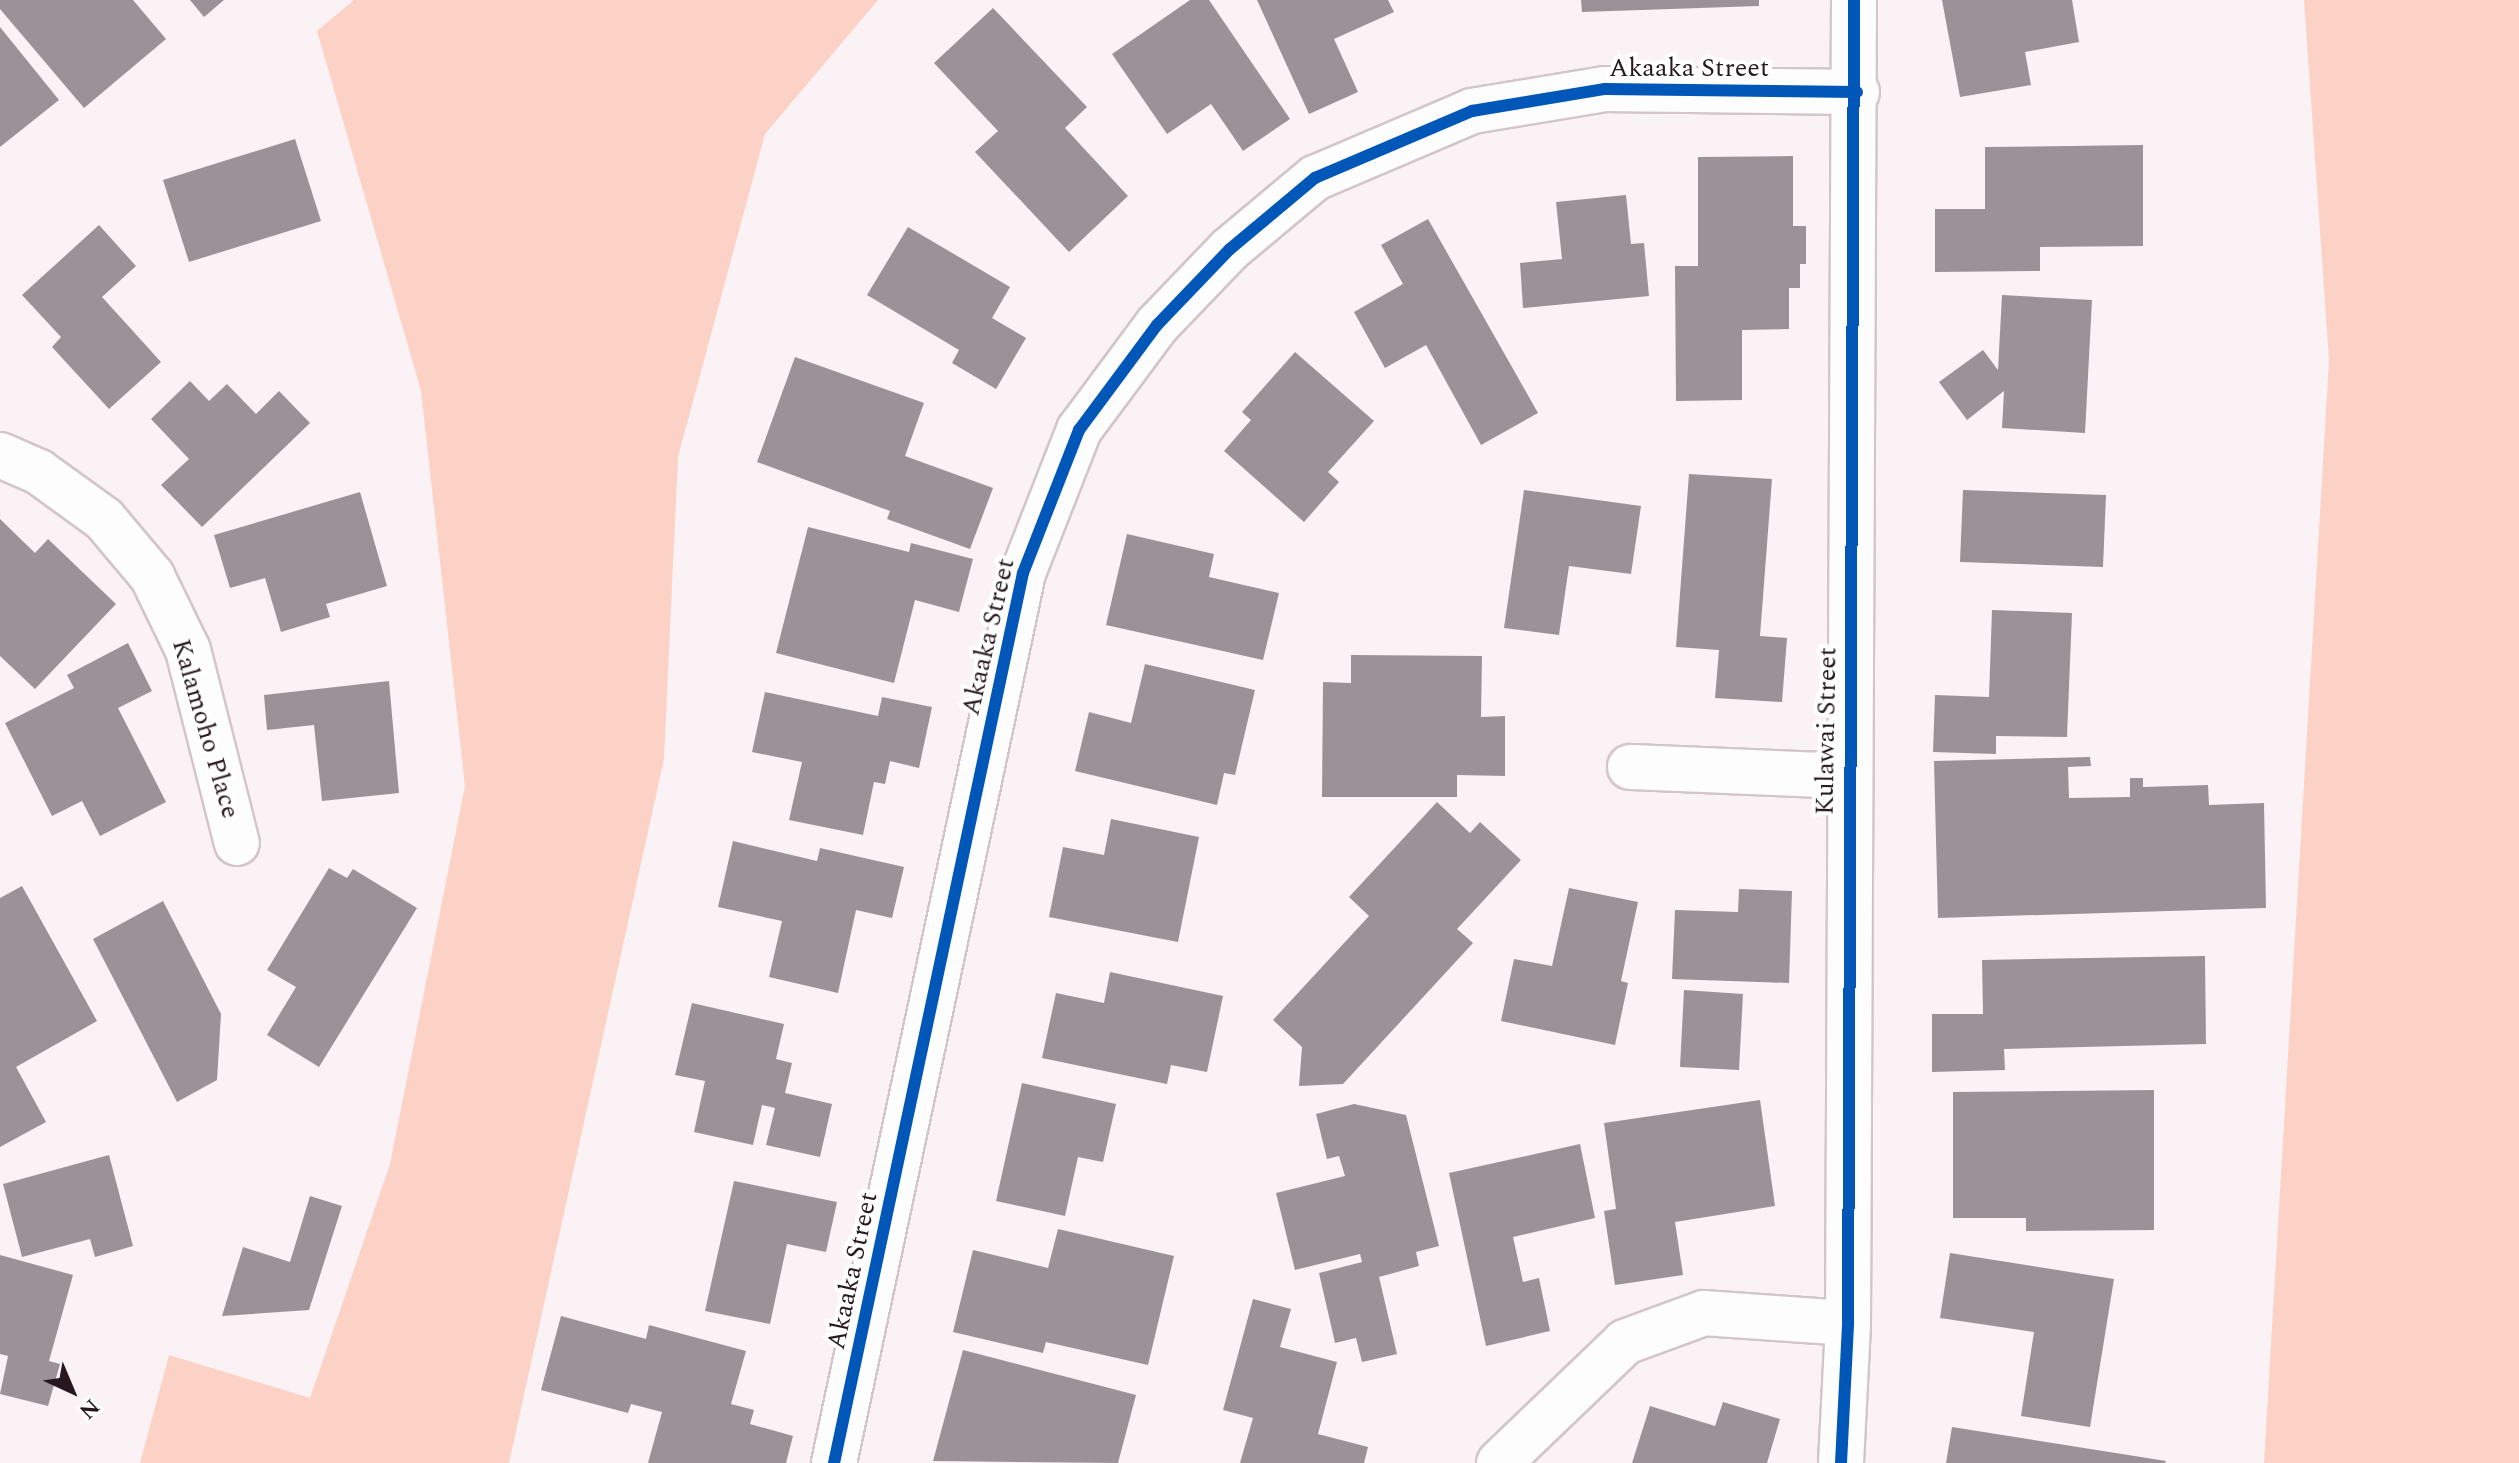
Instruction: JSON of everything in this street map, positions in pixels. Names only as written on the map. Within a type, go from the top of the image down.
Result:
[{"type":"street","name":"Kulawai Street","points":[[1841,1463],[1848,1323],[1848,776],[1857,92],[1854,0]]},
{"type":"street","name":"Akaaka Street","points":[[834,1463],[1023,573],[1079,430],[1157,325],[1230,249],[1315,178],[1472,111],[1605,89],[1857,92]]},
{"type":"street","name":"Kalamoho Place","points":[[0,455],[39,472],[104,519],[152,576],[188,650],[237,843]]},
{"type":"street","points":[[1630,767],[1848,776]]},
{"type":"street","points":[[1499,1463],[1625,1342],[1704,1313],[1848,1323]]},
{"type":"shaded area","points":[[354,0],[878,0],[765,134],[678,457],[664,759],[509,1463],[140,1463],[169,1355],[310,1398],[390,1164],[465,786],[421,391],[317,31]]},
{"type":"shaded area","points":[[2304,0],[2519,0],[2519,1463],[2264,1463],[2329,360]]},
{"type":"building","points":[[0,0],[133,0],[166,39],[84,108],[0,9]]},
{"type":"building","points":[[190,0],[224,0],[204,17]]},
{"type":"building","points":[[1190,0],[1209,0],[1290,119],[1243,151],[1211,104],[1167,134],[1112,54]]},
{"type":"building","points":[[1257,0],[1388,0],[1394,12],[1334,39],[1358,92],[1309,114]]},
{"type":"building","points":[[1581,0],[1759,0],[1759,6],[1582,12]]},
{"type":"building","points":[[1942,0],[2072,0],[2079,42],[2025,52],[2031,85],[1960,97]]},
{"type":"building","points":[[993,8],[1087,107],[1065,128],[1128,196],[1069,252],[975,152],[998,131],[934,63]]},
{"type":"building","points":[[0,27],[59,100],[0,147]]},
{"type":"building","points":[[295,139],[321,221],[189,262],[163,180]]},
{"type":"building","points":[[2143,145],[2143,246],[2040,247],[2040,271],[1935,272],[1935,209],[1985,209],[1985,147]]},
{"type":"building","points":[[1793,156],[1793,226],[1806,226],[1806,264],[1800,264],[1800,288],[1789,288],[1789,329],[1742,330],[1742,400],[1676,401],[1675,266],[1698,266],[1698,157]]},
{"type":"building","points":[[1626,195],[1631,244],[1644,243],[1649,296],[1523,308],[1520,263],[1562,259],[1556,202]]},
{"type":"building","points":[[1428,219],[1538,413],[1481,445],[1426,345],[1385,368],[1354,312],[1403,284],[1381,245]]},
{"type":"building","points":[[99,225],[136,266],[102,297],[161,362],[109,409],[52,347],[61,337],[22,295]]},
{"type":"building","points":[[908,227],[1010,287],[992,318],[1026,338],[996,389],[952,363],[959,350],[867,295]]},
{"type":"building","points":[[2002,295],[2092,300],[2085,433],[2002,428],[2004,391],[1967,420],[1939,382],[1983,350],[1998,370]]},
{"type":"building","points":[[1295,352],[1374,421],[1328,472],[1339,482],[1304,522],[1224,451],[1251,420],[1242,412]]},
{"type":"building","points":[[795,357],[924,403],[905,456],[993,488],[970,549],[887,519],[890,511],[757,462]]},
{"type":"building","points":[[190,381],[209,401],[227,384],[256,414],[279,391],[310,423],[202,527],[161,485],[189,459],[151,419]]},
{"type":"building","points":[[1689,474],[1772,479],[1760,636],[1787,638],[1782,702],[1715,698],[1719,650],[1676,647]]},
{"type":"building","points":[[1524,490],[1641,506],[1631,574],[1569,566],[1559,635],[1504,628]]},
{"type":"building","points":[[1963,490],[2106,495],[2103,567],[1960,562]]},
{"type":"building","points":[[360,492],[387,586],[326,604],[330,617],[281,632],[265,578],[230,588],[214,535]]},
{"type":"building","points":[[0,519],[35,553],[48,539],[116,604],[35,689],[0,656]]},
{"type":"building","points":[[808,527],[909,552],[911,543],[973,559],[959,612],[915,600],[894,683],[776,653]]},
{"type":"building","points":[[1127,534],[1214,554],[1209,577],[1279,593],[1263,660],[1106,625]]},
{"type":"building","points":[[1992,610],[2072,613],[2067,737],[1996,736],[1996,754],[1933,752],[1935,695],[1989,697]]},
{"type":"building","points":[[128,643],[152,691],[118,708],[166,802],[100,836],[82,801],[52,816],[5,723],[74,688],[67,675]]},
{"type":"building","points":[[1351,655],[1482,656],[1481,717],[1505,716],[1505,776],[1457,775],[1457,797],[1322,797],[1323,682],[1351,683]]},
{"type":"building","points":[[1145,664],[1255,690],[1235,775],[1224,773],[1217,805],[1075,771],[1089,712],[1131,723]]},
{"type":"building","points":[[389,681],[399,793],[322,801],[314,725],[267,730],[264,695]]},
{"type":"building","points":[[765,692],[878,716],[882,697],[932,707],[919,768],[890,761],[885,784],[874,782],[863,835],[789,820],[802,762],[752,752]]},
{"type":"building","points":[[2090,757],[2091,766],[2068,767],[2069,798],[2130,797],[2130,778],[2143,778],[2143,787],[2208,785],[2209,805],[2264,803],[2266,908],[1938,918],[1934,761]]},
{"type":"building","points":[[1437,802],[1470,833],[1480,822],[1521,860],[1457,929],[1473,943],[1343,1084],[1299,1086],[1302,1047],[1273,1020],[1369,916],[1349,897]]},
{"type":"building","points":[[1111,819],[1199,837],[1178,942],[1049,917],[1063,847],[1104,855]]},
{"type":"building","points":[[733,841],[817,861],[820,848],[904,867],[892,918],[856,910],[838,993],[769,977],[782,921],[718,907]]},
{"type":"building","points":[[329,868],[347,878],[353,869],[417,908],[319,1067],[267,1035],[296,987],[267,970]]},
{"type":"building","points":[[22,886],[97,1021],[16,1067],[46,1122],[0,1147],[0,898]]},
{"type":"building","points":[[1569,888],[1638,902],[1621,981],[1628,983],[1615,1045],[1501,1021],[1514,959],[1552,966]]},
{"type":"building","points":[[1739,889],[1792,891],[1789,983],[1672,979],[1675,910],[1738,912]]},
{"type":"building","points":[[163,901],[221,1014],[217,1080],[177,1102],[93,939]]},
{"type":"building","points":[[2205,956],[2206,1044],[2004,1049],[2005,1070],[1932,1072],[1932,1014],[1983,1014],[1982,960]]},
{"type":"building","points":[[1110,972],[1223,996],[1207,1072],[1171,1065],[1167,1084],[1042,1058],[1056,993],[1104,1003]]},
{"type":"building","points":[[1684,990],[1743,994],[1739,1070],[1680,1067]]},
{"type":"building","points":[[692,1003],[784,1024],[776,1059],[792,1063],[785,1093],[832,1104],[820,1157],[766,1145],[775,1108],[762,1105],[753,1145],[694,1132],[705,1081],[675,1075]]},
{"type":"building","points":[[1022,1083],[1116,1104],[1103,1162],[1078,1157],[1065,1216],[996,1201]]},
{"type":"building","points":[[2154,1090],[2154,1230],[2026,1231],[2026,1218],[1953,1218],[1953,1092]]},
{"type":"building","points":[[1760,1100],[1775,1206],[1675,1222],[1683,1275],[1615,1285],[1604,1211],[1616,1209],[1604,1123]]},
{"type":"building","points":[[1354,1104],[1406,1115],[1439,1246],[1416,1252],[1419,1266],[1379,1277],[1397,1354],[1362,1362],[1356,1338],[1335,1343],[1319,1273],[1362,1262],[1360,1254],[1295,1270],[1276,1193],[1345,1176],[1339,1156],[1327,1159],[1316,1114]]},
{"type":"building","points":[[1580,1144],[1595,1218],[1513,1237],[1523,1282],[1539,1278],[1550,1331],[1486,1346],[1449,1173]]},
{"type":"building","points":[[109,1155],[133,1246],[95,1257],[90,1239],[22,1257],[3,1184]]},
{"type":"building","points":[[734,1181],[837,1202],[826,1252],[787,1244],[770,1324],[705,1311]]},
{"type":"building","points":[[310,1196],[342,1206],[309,1310],[222,1316],[243,1247],[290,1262]]},
{"type":"building","points":[[1058,1229],[1174,1256],[1148,1365],[1046,1342],[1043,1353],[953,1332],[973,1250],[1048,1268]]},
{"type":"building","points":[[1950,1253],[2114,1279],[2090,1427],[2021,1416],[2034,1332],[1940,1318]]},
{"type":"building","points":[[0,1255],[73,1275],[49,1361],[60,1364],[48,1406],[0,1394],[8,1356],[0,1354]]},
{"type":"building","points":[[1253,1299],[1291,1309],[1280,1347],[1337,1362],[1318,1434],[1368,1447],[1364,1463],[1240,1463],[1253,1418],[1223,1410]]},
{"type":"building","points":[[561,1316],[646,1339],[649,1325],[746,1351],[731,1404],[754,1410],[750,1424],[793,1436],[786,1463],[648,1463],[662,1412],[631,1404],[628,1413],[541,1390]]},
{"type":"building","points":[[963,1350],[1136,1395],[1118,1463],[933,1461]]},
{"type":"building","points":[[1723,1402],[1780,1419],[1767,1463],[1632,1463],[1650,1406],[1715,1426]]},
{"type":"building","points":[[1952,1427],[2166,1461],[1946,1463]]},
{"type":"cycle path","points":[[1841,1463],[1848,1323],[1854,0]]},
{"type":"cycle path","points":[[834,1463],[1023,573],[1079,430],[1157,325],[1230,249],[1315,178],[1472,111],[1605,89],[1857,92]]}]
